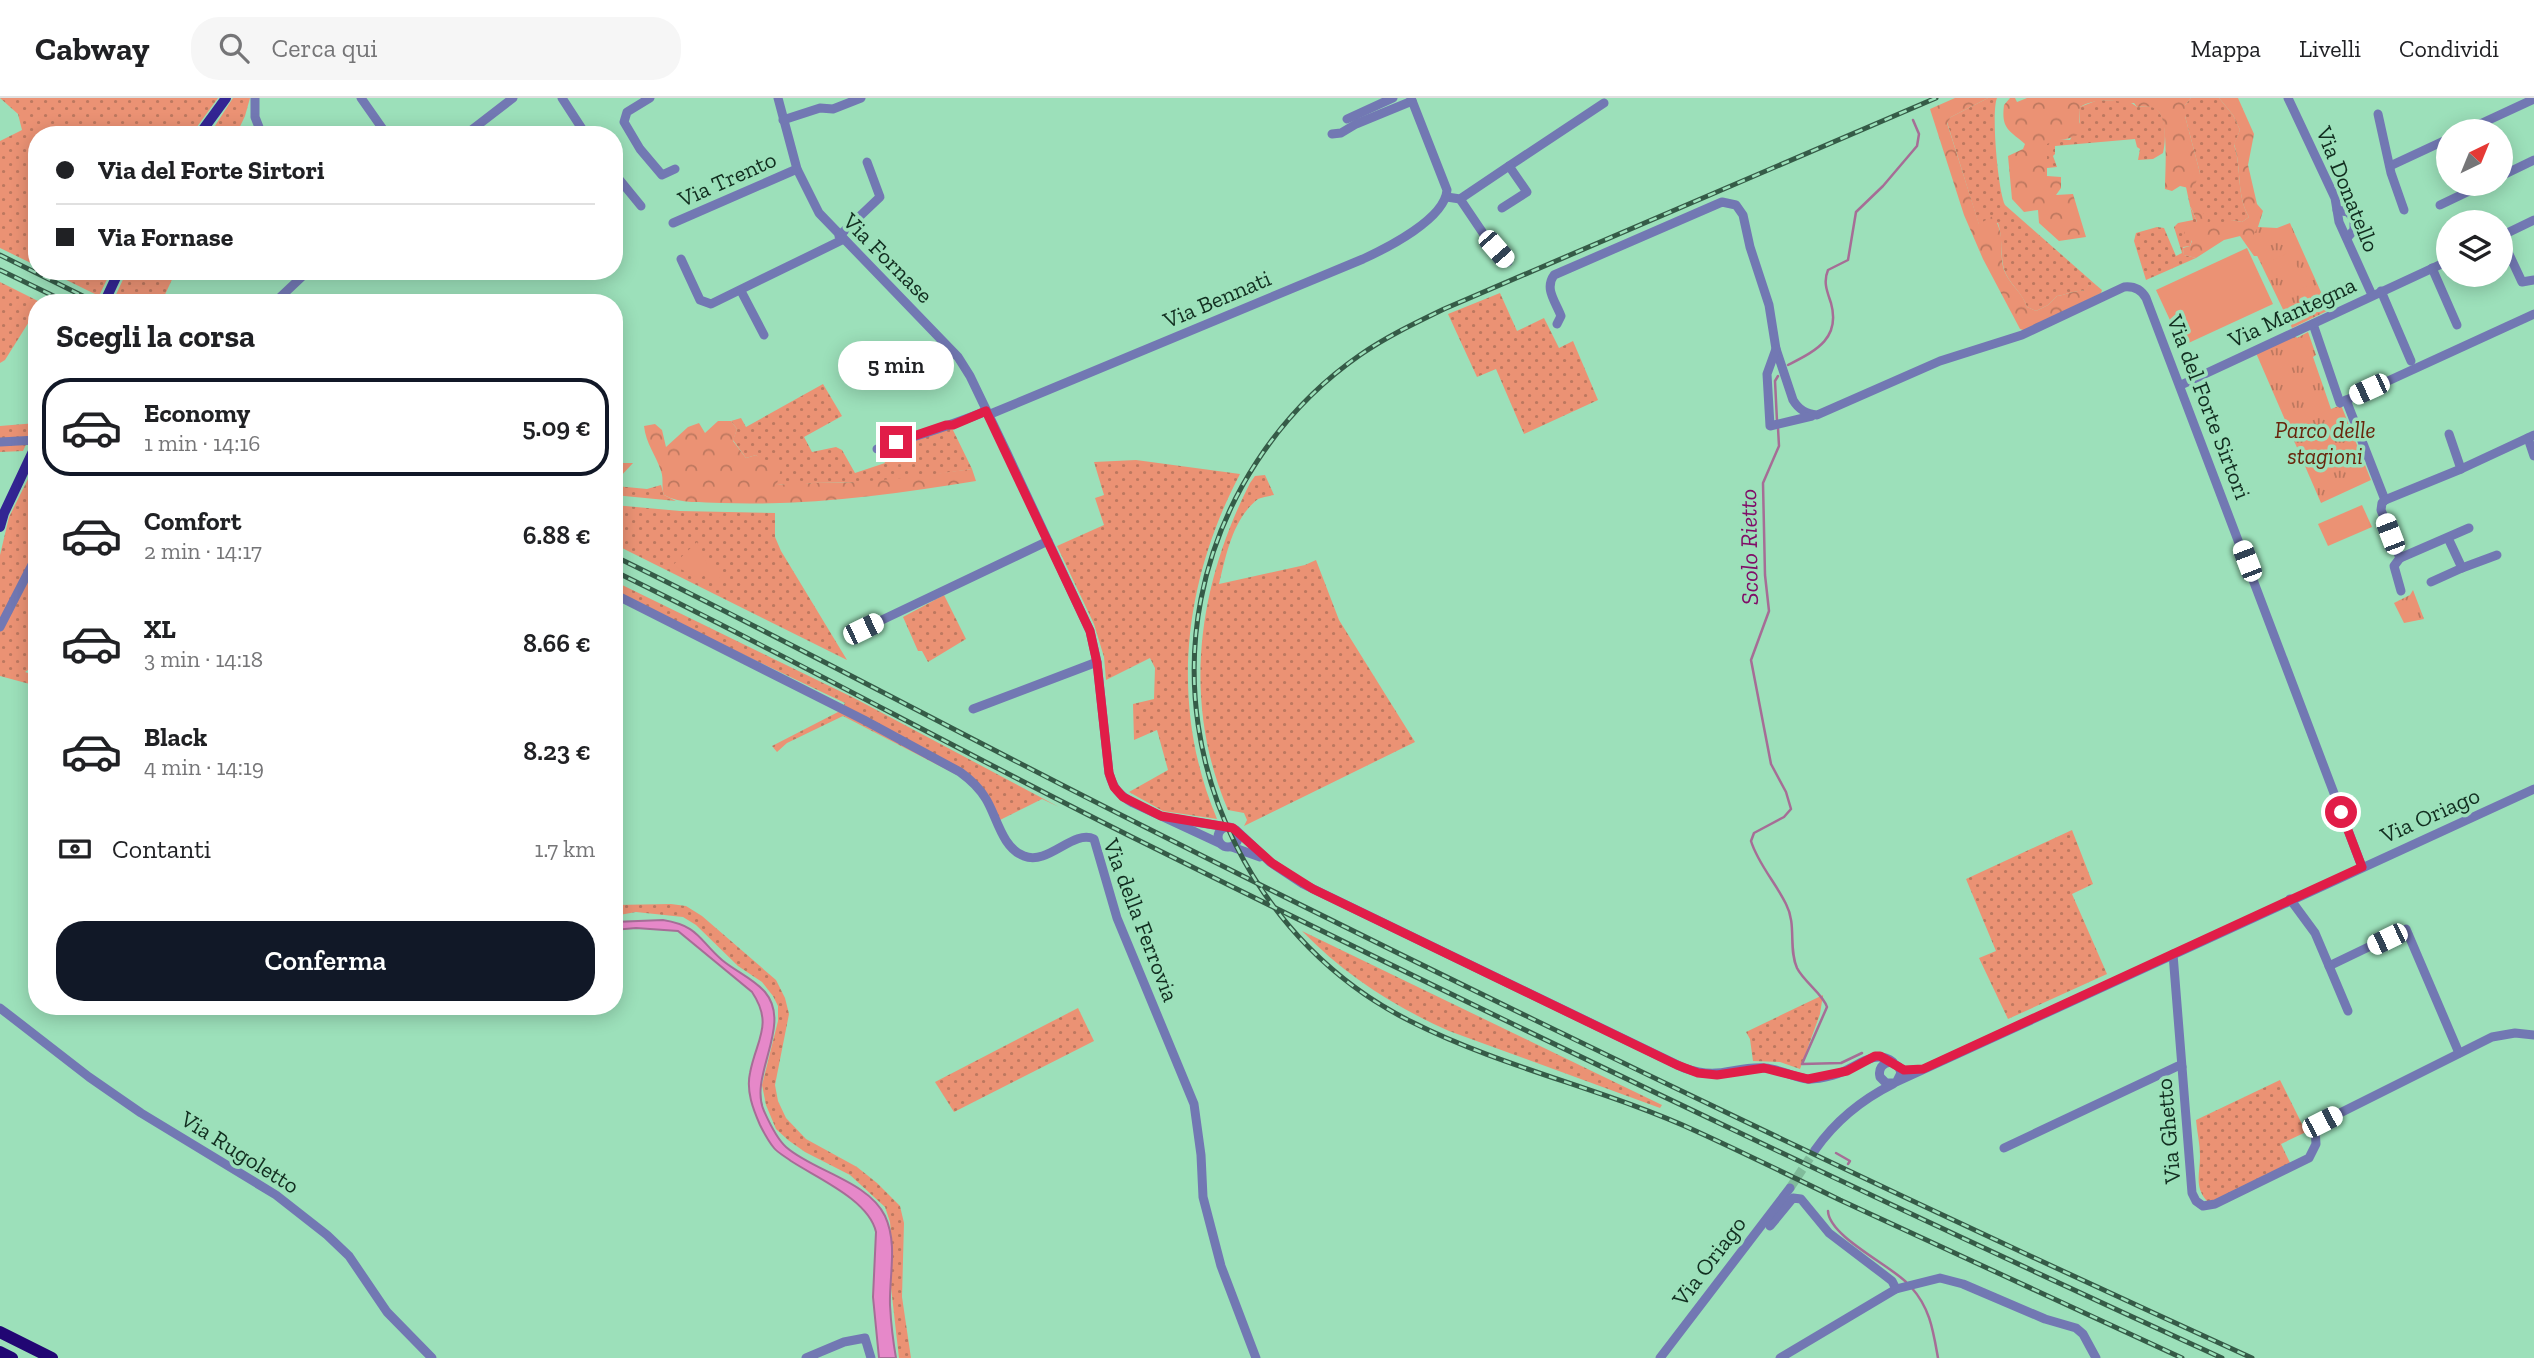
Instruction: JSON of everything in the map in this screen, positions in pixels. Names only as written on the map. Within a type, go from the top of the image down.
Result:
[{"type":"highway","points":[[0,1332],[52,1358]]},
{"type":"highway","points":[[0,1352],[12,1358]]},
{"type":"main road","points":[[206,126],[226,98]]},
{"type":"main road","points":[[0,527],[28,460]]},
{"type":"street","points":[[255,98],[255,117],[258,126]]},
{"type":"street","points":[[360,98],[380,126]]},
{"type":"street","points":[[562,98],[580,126]]},
{"type":"street","points":[[650,98],[627,112],[624,122],[640,149],[662,175],[675,169]]},
{"type":"street","name":"Via Fornase","points":[[778,98],[797,169],[812,202],[841,238],[958,357],[987,413],[1090,631],[1097,663],[1108,761],[1114,787],[1123,797],[1225,847],[1250,851],[1313,889],[1684,1068],[1717,1075],[1764,1068],[1808,1079],[1835,1075],[1858,1067],[1875,1056],[1897,1065]]},
{"type":"street","points":[[783,120],[820,108],[833,109],[861,98]]},
{"type":"street","points":[[1347,119],[1393,98]]},
{"type":"street","name":"Via Donatello","points":[[2288,98],[2335,198],[2347,238],[2377,293]]},
{"type":"street","points":[[476,126],[508,99]]},
{"type":"street","points":[[2491,119],[2534,99]]},
{"type":"street","points":[[1332,134],[1341,133],[1411,100],[1446,184],[1447,197],[1460,199],[1604,103]]},
{"type":"street","points":[[2378,114],[2404,210]]},
{"type":"street","points":[[2390,166],[2436,145]]},
{"type":"street","points":[[2513,170],[2534,160]]},
{"type":"street","points":[[681,259],[700,300],[704,303],[717,303],[741,291],[841,238],[880,197],[867,162]]},
{"type":"street","points":[[1502,208],[1527,192],[1509,166]]},
{"type":"street","name":"Via Trento","points":[[673,223],[797,169]]},
{"type":"street","points":[[623,184],[641,206]]},
{"type":"street","points":[[2440,205],[2459,196]]},
{"type":"street","name":"Via Bennati","points":[[987,413],[1373,254],[1422,223],[1437,211],[1447,197]]},
{"type":"street","points":[[1460,199],[1485,236],[1508,262]]},
{"type":"street","name":"Via del Forte Sirtori","points":[[1557,324],[1560,314],[1549,289],[1554,275],[1710,206],[1726,202],[1736,205],[1743,215],[1754,261],[1769,305],[1776,349],[1798,408],[1817,415]]},
{"type":"street","points":[[2337,210],[2348,212],[2354,219],[2354,230],[2347,238]]},
{"type":"street","points":[[2513,231],[2534,220]]},
{"type":"street","points":[[2513,263],[2522,282],[2534,279]]},
{"type":"street","name":"Via Mantegna","points":[[2181,385],[2436,266]]},
{"type":"street","points":[[2432,268],[2456,325]]},
{"type":"street","points":[[284,294],[298,280]]},
{"type":"street","name":"Via del Forte Sirtori","points":[[1776,349],[1767,374],[1775,425],[1817,415],[1940,360],[2022,335],[2127,287],[2136,288],[2146,298],[2181,385],[2362,867]]},
{"type":"street","points":[[741,291],[764,335]]},
{"type":"street","name":"Via Mantegna","points":[[2377,293],[2411,360]]},
{"type":"street","points":[[2314,324],[2340,403],[2534,314]]},
{"type":"street","points":[[2346,400],[2385,500]]},
{"type":"street","points":[[877,449],[934,428],[953,425],[987,413]]},
{"type":"street","points":[[2449,434],[2461,469]]},
{"type":"street","points":[[2399,558],[2381,510],[2385,500],[2461,469],[2531,436],[2534,456]]},
{"type":"street","points":[[0,442],[28,442]]},
{"type":"street","points":[[2401,591],[2394,566],[2399,558],[2469,528]]},
{"type":"street","points":[[2448,538],[2462,568]]},
{"type":"street","points":[[863,629],[1048,541]]},
{"type":"street","points":[[2431,582],[2497,555]]},
{"type":"street","points":[[0,627],[28,573]]},
{"type":"street","name":"Via della Ferrovia","points":[[623,599],[864,720],[960,772],[975,782],[1007,842],[1020,855],[1040,857],[1084,837],[1094,839],[1117,918],[1194,1104],[1203,1197],[1221,1266],[1256,1358]]},
{"type":"street","points":[[974,709],[1097,663]]},
{"type":"street","name":"Via Oriago","points":[[1815,1150],[1841,1119],[1875,1092],[2534,789]]},
{"type":"street","name":"Via Fornase","points":[[1161,816],[1232,829],[1270,862]]},
{"type":"street","points":[[1219,843],[1219,832],[1232,829],[1238,839],[1233,847]]},
{"type":"street","points":[[2290,899],[2315,933],[2348,1011]]},
{"type":"street","points":[[2329,966],[2406,929],[2459,1053]]},
{"type":"street","name":"Via Ghetto","points":[[2173,954],[2192,1193],[2196,1201],[2203,1206],[2215,1204],[2309,1158],[2316,1144],[2315,1129],[2322,1122],[2498,1035],[2515,1032],[2534,1035]]},
{"type":"street","name":"Via Rugoletto","points":[[0,1008],[89,1077],[141,1113],[276,1195],[327,1235],[349,1256],[387,1312],[432,1358]]},
{"type":"street","name":"Via Oriago","points":[[1875,1092],[1884,1064],[1897,1065],[1904,1070],[1923,1069]]},
{"type":"street","points":[[1858,1067],[1870,1069],[1886,1083],[1896,1082],[1901,1073],[1897,1065]]},
{"type":"street","points":[[2004,1148],[2178,1066],[2182,1067]]},
{"type":"street","name":"Via Oriago","points":[[1660,1358],[1790,1188]]},
{"type":"street","points":[[1770,1226],[1793,1198],[1801,1199],[1829,1233],[1903,1287]]},
{"type":"street","points":[[1780,1358],[1903,1287],[1940,1278],[2045,1319],[2067,1324],[2083,1334],[2096,1358]]},
{"type":"street","points":[[806,1358],[844,1342],[865,1338],[871,1358]]},
{"type":"green space","points":[[0,98],[218,98],[198,126],[28,126],[28,262],[0,248],[0,141],[22,130],[18,114]]},
{"type":"green space","points":[[233,98],[250,98],[240,126],[215,126]]},
{"type":"green space","points":[[1955,98],[1988,98],[1951,117],[1947,123],[1979,224],[1993,216],[2000,231],[2004,270],[2027,307],[2036,311],[2057,296],[2084,291],[2089,285],[2096,285],[2102,290],[2101,293],[2026,331],[2020,329],[1983,259],[1964,215],[1930,109]]},
{"type":"green space","points":[[1988,98],[1997,98],[1996,152],[2005,205],[2096,285],[2089,285],[2085,291],[2057,296],[2036,311],[2027,307],[2006,274],[1998,223],[1979,225],[1947,122],[1951,117]]},
{"type":"green space","points":[[2010,98],[2015,98],[2017,102],[2027,98],[2191,98],[2185,105],[2185,116],[2200,173],[2193,189],[2180,186],[2172,191],[2165,189],[2164,125],[2156,109],[2110,100],[2085,104],[2080,107],[2079,134],[2047,144],[2047,176],[2061,177],[2061,188],[2056,195],[2073,194],[2086,237],[2059,241],[2039,223],[2038,210],[2024,212],[2012,199],[2008,156],[2023,149],[2025,144],[2005,124],[2004,105]]},
{"type":"green space","points":[[2191,98],[2219,98],[2233,115],[2240,130],[2234,145],[2242,200],[2249,217],[2242,222],[2232,220],[2224,231],[2206,227],[2190,206],[2186,187],[2200,173],[2185,116],[2185,105]]},
{"type":"green space","points":[[2219,98],[2238,98],[2254,134],[2248,165],[2257,204],[2263,211],[2258,227],[2262,256],[2254,256],[2240,236],[2224,240],[2196,258],[2184,255],[2183,248],[2190,246],[2192,241],[2184,233],[2184,227],[2197,222],[2190,205],[2202,204],[2206,209],[2203,214],[2208,219],[2207,226],[2219,225],[2224,230],[2225,224],[2232,220],[2242,222],[2249,217],[2242,200],[2234,144],[2240,130],[2233,115]]},
{"type":"green space","points":[[2098,100],[2124,101],[2137,107],[2149,106],[2159,111],[2164,122],[2163,153],[2153,159],[2138,160],[2140,149],[2135,139],[2055,146],[2053,156],[2057,167],[2047,168],[2047,143],[2057,139],[2070,140],[2080,122],[2080,107]]},
{"type":"green space","points":[[2190,206],[2197,222],[2190,246],[2183,247],[2184,255],[2196,258],[2146,280],[2134,241],[2136,233],[2157,227],[2164,228],[2176,256],[2182,253],[2174,227],[2178,223],[2193,220]]},
{"type":"green space","points":[[2290,223],[2329,310],[2292,328],[2250,241],[2258,227],[2277,228]]},
{"type":"green space","points":[[2247,248],[2273,304],[2182,346],[2156,290]]},
{"type":"green space","points":[[2290,252],[2307,286],[2290,294],[2273,260]]},
{"type":"green space","points":[[66,280],[107,280],[100,294]]},
{"type":"green space","points":[[123,280],[172,280],[165,294],[116,294]]},
{"type":"green space","points":[[0,282],[28,296],[28,323],[5,360],[0,363]]},
{"type":"green space","points":[[1500,293],[1517,331],[1544,318],[1559,348],[1573,341],[1598,400],[1524,434],[1496,369],[1477,377],[1448,314]]},
{"type":"green space","name":"Parco delle stagioni","points":[[2308,332],[2316,355],[2313,357],[2331,409],[2341,405],[2371,480],[2321,503],[2256,353],[2294,334],[2297,338]]},
{"type":"green space","points":[[823,384],[842,416],[804,437],[812,452],[836,447],[842,450],[855,473],[885,463],[879,451],[951,426],[972,469],[885,482],[810,483],[796,486],[776,484],[778,474],[756,455],[746,458],[733,440],[737,429],[731,421],[741,418],[746,427]]},
{"type":"green space","points":[[718,421],[731,421],[737,429],[733,441],[746,458],[756,455],[766,462],[775,460],[782,465],[777,484],[873,481],[972,469],[976,481],[881,495],[785,503],[691,502],[664,495],[661,471],[644,426],[655,424],[662,430],[666,447],[688,427],[699,423],[705,433]]},
{"type":"green space","points":[[28,424],[28,440],[23,451],[0,452],[0,426]]},
{"type":"green space","points":[[1136,460],[1240,474],[1206,557],[1195,601],[1189,644],[1188,688],[1192,732],[1202,776],[1217,819],[1163,811],[1129,792],[1168,770],[1157,730],[1134,740],[1133,704],[1154,699],[1155,668],[1150,658],[1106,680],[1104,657],[1094,624],[1057,546],[1104,525],[1095,498],[1104,495],[1094,462]]},
{"type":"green space","points":[[623,463],[633,463],[623,474]]},
{"type":"green space","points":[[1265,475],[1274,495],[1258,499],[1242,516],[1232,538],[1219,584],[1305,565],[1316,560],[1339,620],[1415,742],[1244,826],[1247,820],[1244,813],[1228,810],[1213,769],[1204,727],[1202,644],[1218,562],[1232,522],[1250,483],[1255,476]]},
{"type":"green space","points":[[28,479],[28,670],[25,672],[28,673],[28,684],[0,676],[0,555],[9,517]]},
{"type":"green space","points":[[661,485],[664,495],[676,501],[623,496],[623,487],[647,489]]},
{"type":"green space","points":[[2362,505],[2372,527],[2328,546],[2318,524]]},
{"type":"green space","points":[[623,506],[680,511],[775,513],[775,537],[781,551],[847,660],[623,548]]},
{"type":"green space","points":[[697,542],[707,564],[722,582],[718,586],[705,574],[700,579],[673,565]]},
{"type":"green space","points":[[623,585],[854,698],[1059,807],[1042,799],[996,822],[981,794],[959,776],[843,716],[787,743],[777,752],[772,746],[840,711],[845,703],[623,597]]},
{"type":"green space","points":[[2413,590],[2424,619],[2404,623],[2394,603],[2410,595]]},
{"type":"green space","points":[[944,595],[966,639],[928,662],[922,651],[918,651],[903,617]]},
{"type":"green space","points":[[2072,830],[2093,884],[2072,894],[2107,974],[2008,1019],[1979,958],[1996,951],[1966,879]]},
{"type":"green space","points":[[623,905],[686,906],[702,916],[776,980],[789,1014],[775,1085],[778,1101],[786,1118],[806,1139],[857,1167],[900,1206],[904,1223],[902,1297],[911,1358],[899,1358],[891,1287],[892,1243],[885,1207],[850,1175],[788,1140],[776,1129],[766,1105],[762,1085],[778,1021],[778,1006],[773,996],[762,982],[738,966],[696,925],[683,917],[636,912],[623,914]]},
{"type":"green space","points":[[1302,931],[1662,1105],[1660,1108],[1428,1021],[1371,988],[1335,962]]},
{"type":"green space","points":[[1823,995],[1820,1014],[1800,1069],[1780,1062],[1753,1061],[1750,1039],[1746,1032]]},
{"type":"green space","points":[[1078,1008],[1094,1041],[954,1112],[935,1082]]},
{"type":"green space","points":[[2280,1080],[2306,1132],[2281,1144],[2291,1165],[2216,1202],[2207,1201],[2199,1185],[2200,1152],[2196,1120]]},
{"type":"shaded area","points":[[663,920],[684,926],[697,934],[722,960],[765,992],[772,1005],[774,1020],[761,1082],[764,1111],[773,1130],[786,1147],[866,1194],[885,1216],[892,1249],[890,1305],[896,1358],[879,1358],[873,1297],[876,1232],[871,1220],[841,1191],[776,1150],[755,1113],[749,1080],[763,1023],[752,992],[678,931],[623,929],[623,922]]},
{"type":"waterway","name":"Scolo Rietto","points":[[1788,365],[1816,349],[1829,335],[1833,315],[1826,286],[1828,270],[1848,260],[1856,212],[1883,186],[1917,146],[1919,134],[1913,120]]},
{"type":"waterway","name":"Scolo Rietto","points":[[1777,421],[1775,381],[1778,376]]},
{"type":"waterway","name":"Scolo Rietto","points":[[1778,428],[1779,446],[1763,483],[1765,575],[1769,611],[1751,660],[1771,764],[1786,792],[1791,809],[1784,817],[1754,833],[1751,841],[1789,912],[1797,968],[1822,997],[1827,1007],[1802,1064],[1841,1063],[1862,1053]]},
{"type":"waterway","name":"Scolo Rietto","points":[[1836,1153],[1850,1161],[1848,1164]]},
{"type":"waterway","name":"Scolo Rietto","points":[[1828,1211],[1831,1220],[1848,1240],[1906,1282]]},
{"type":"waterway","name":"Scolo Rietto","points":[[1911,1287],[1927,1311],[1938,1358]]},
{"type":"tunnel","points":[[1790,1188],[1815,1150]]},
{"type":"railway","points":[[1936,98],[1444,309],[1380,342],[1330,378],[1303,403],[1279,431],[1238,494],[1222,528],[1201,599],[1194,663],[1198,726],[1212,787],[1236,845],[1268,899],[1309,948],[1357,989],[1412,1022],[1482,1053],[1627,1103],[1698,1132],[2182,1358]]},
{"type":"railway","points":[[0,255],[28,269]]},
{"type":"railway","points":[[0,270],[49,294]]},
{"type":"railway","points":[[51,280],[79,294]]},
{"type":"railway","points":[[623,561],[1420,964],[1834,1164],[2252,1358]]},
{"type":"railway","points":[[623,576],[1076,809],[1276,908],[1815,1169],[2222,1358]]},
{"type":"route","points":[[896,442],[953,425],[986,411],[1090,631],[1097,663],[1109,773],[1114,787],[1123,797],[1161,816],[1231,827],[1272,863],[1313,889],[1698,1073],[1717,1075],[1764,1068],[1808,1079],[1847,1071],[1875,1056],[1885,1057],[1904,1070],[1923,1069],[2362,867],[2341,812]]}]
